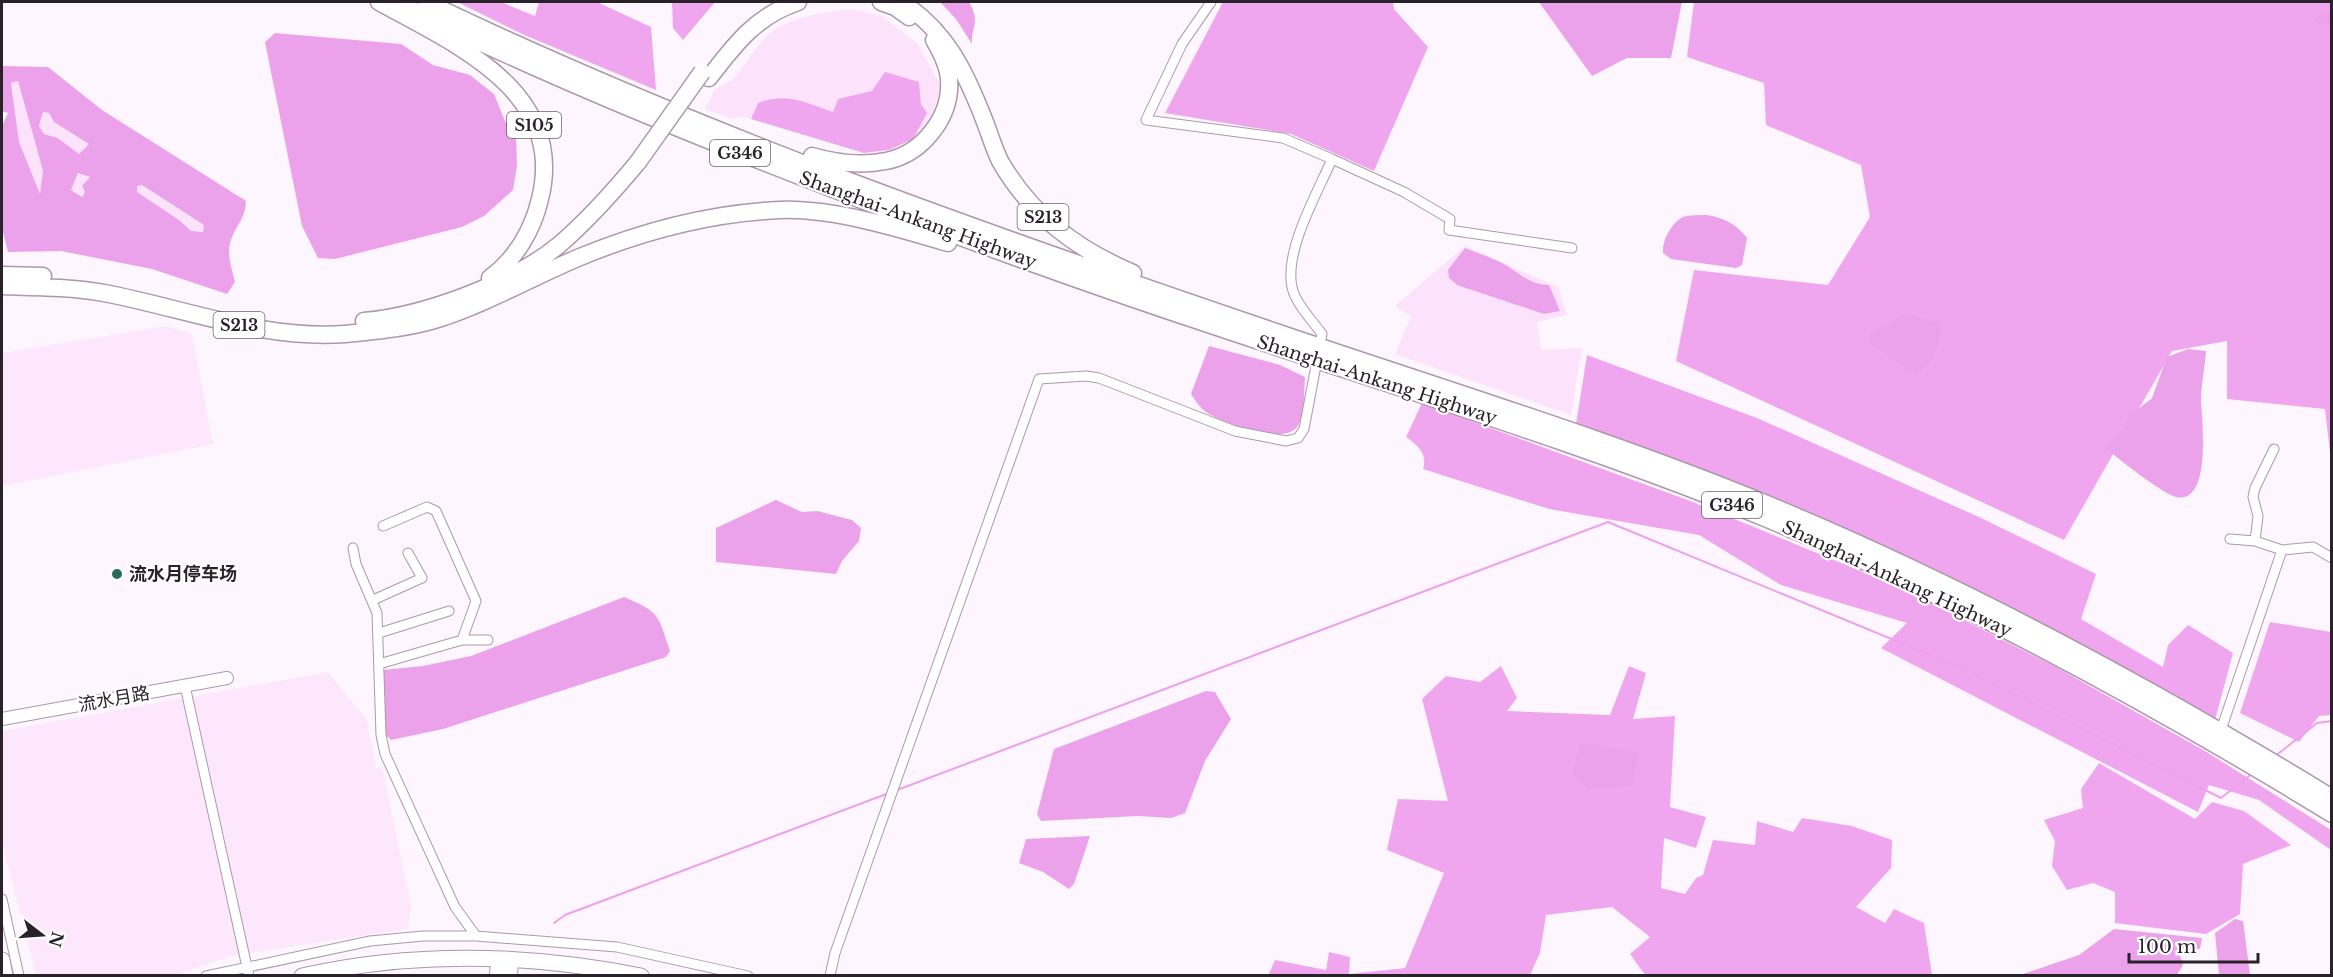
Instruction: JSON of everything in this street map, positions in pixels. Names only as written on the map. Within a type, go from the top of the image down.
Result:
[{"type":"highway","name":"S105","points":[[380,2],[461,48],[506,79],[530,112],[542,147],[544,185],[536,218],[518,250],[470,300]]},
{"type":"highway","name":"Shanghai-Ankang Highway","points":[[396,2],[595,93],[729,149],[1093,285],[1570,430],[1770,506],[1965,593],[2100,662],[2221,730],[2331,798]]},
{"type":"highway","name":"G346","points":[[426,2],[485,30],[697,120],[931,213],[1278,333]]},
{"type":"highway","points":[[470,300],[557,246],[642,164],[705,75],[730,35],[756,11],[773,2]]},
{"type":"highway","points":[[705,75],[758,21],[798,2]]},
{"type":"highway","points":[[697,120],[831,161],[859,164],[888,161],[912,150],[930,136],[944,113],[950,79],[943,55],[933,38],[895,7],[881,2]]},
{"type":"highway","name":"S213","points":[[901,2],[921,14],[953,51],[972,88],[999,159],[1024,199],[1056,230],[1088,251],[1129,271],[1278,333]]},
{"type":"highway","points":[[470,300],[639,235],[711,218],[782,210],[842,216],[902,230],[1093,285]]},
{"type":"highway","name":"S213","points":[[2,275],[67,277],[104,282],[266,318],[310,323],[374,320],[470,300]]},
{"type":"highway","name":"S213","points":[[2,286],[66,288],[103,293],[254,328],[309,334],[342,334],[409,326],[442,318],[470,300]]},
{"type":"highway","name":"Shanghai-Ankang Highway","points":[[1278,333],[1318,354],[1632,467],[1865,560],[2094,674],[2214,742],[2331,814]]},
{"type":"main road","points":[[302,975],[385,961],[504,959],[641,975]]},
{"type":"main road","points":[[497,975],[504,959]]},
{"type":"main road","points":[[504,959],[510,975]]},
{"type":"main road","points":[[2,960],[5,975]]},
{"type":"street","points":[[1211,2],[1182,44],[1146,120],[1283,138],[1404,192],[1450,219],[1449,230],[1572,248]]},
{"type":"street","points":[[830,975],[835,953],[1039,380],[1086,375],[1234,431],[1286,441],[1298,438],[1304,429],[1322,334],[1295,296],[1291,274],[1298,239],[1332,159]]},
{"type":"street","points":[[2255,541],[2258,516],[2253,497],[2274,449]]},
{"type":"street","points":[[383,526],[427,507],[436,511],[476,601],[462,640]]},
{"type":"street","points":[[2230,539],[2255,541],[2282,550],[2313,547],[2331,558]]},
{"type":"street","points":[[353,548],[356,564],[374,600],[379,633],[381,735],[385,754],[455,907],[476,936]]},
{"type":"street","points":[[2221,730],[2282,550]]},
{"type":"street","points":[[374,600],[422,578],[408,553]]},
{"type":"street","points":[[379,633],[449,611]]},
{"type":"street","points":[[379,664],[462,640],[488,640]]},
{"type":"street","name":"流水月路","points":[[2,719],[227,678]]},
{"type":"street","points":[[185,686],[249,975]]},
{"type":"street","points":[[2,899],[19,975]]},
{"type":"street","points":[[206,975],[370,941],[423,936],[476,936],[617,947],[748,975]]},
{"type":"shaded area","points":[[457,2],[501,2],[535,16],[539,2],[597,2],[651,27],[656,90],[522,34]]},
{"type":"shaded area","points":[[672,2],[715,2],[683,40],[673,28]]},
{"type":"shaded area","points":[[940,2],[969,2],[975,20],[972,44],[956,19]]},
{"type":"shaded area","points":[[1223,2],[1393,2],[1394,9],[1428,47],[1374,171],[1291,134],[1165,113]]},
{"type":"shaded area","points":[[1539,2],[1682,2],[1671,58],[1627,58],[1592,76]]},
{"type":"shaded area","points":[[1694,2],[2331,2],[2331,461],[2325,409],[2227,399],[2227,341],[2172,351],[2064,540],[1676,361],[1694,270],[1828,285],[1870,217],[1861,165],[1766,125],[1764,83],[1687,57]]},
{"type":"shaded area","points":[[849,9],[882,16],[918,44],[941,86],[931,120],[913,139],[921,104],[919,82],[838,99],[833,112],[798,99],[758,103],[751,119],[740,116],[733,119],[705,109],[715,89],[724,85],[738,73],[759,44],[774,30],[794,20]]},
{"type":"shaded area","points":[[2331,10],[2331,26],[2319,24],[2314,20]]},
{"type":"shaded area","points":[[275,33],[401,44],[433,65],[470,75],[494,94],[505,121],[516,136],[517,166],[513,190],[484,216],[462,227],[335,259],[318,258],[302,226],[265,42]]},
{"type":"shaded area","points":[[2,66],[48,67],[102,110],[246,201],[244,213],[230,245],[230,261],[235,282],[227,294],[152,269],[61,251],[8,252],[2,228],[2,126],[8,113],[2,111]],"holes":[[[18,81],[43,171],[40,194],[19,142],[11,83]],[[43,112],[49,113],[54,122],[89,144],[79,154],[58,138],[44,134],[39,126]],[[78,173],[90,177],[82,186],[85,192],[82,197],[71,190]],[[142,185],[204,225],[203,232],[191,231],[179,220],[137,192],[137,186]]]},
{"type":"shaded area","points":[[885,72],[919,82],[921,104],[927,113],[913,139],[889,150],[864,153],[751,119],[758,103],[778,98],[796,100],[833,112],[838,99],[872,91]]},
{"type":"shaded area","points":[[18,81],[43,171],[40,196],[19,142],[11,83]]},
{"type":"shaded area","points":[[43,112],[49,113],[54,122],[89,144],[79,154],[59,138],[44,134],[39,126]]},
{"type":"shaded area","points":[[78,172],[90,177],[82,197],[71,190]]},
{"type":"shaded area","points":[[137,185],[142,185],[204,225],[203,232],[191,231],[179,220],[137,192]]},
{"type":"shaded area","points":[[1707,215],[1730,222],[1747,238],[1742,265],[1736,268],[1671,259],[1663,253],[1668,233],[1675,223],[1686,216]]},
{"type":"shaded area","points":[[1465,246],[1558,287],[1567,315],[1537,322],[1541,350],[1582,348],[1571,415],[1395,354],[1411,317],[1395,306]]},
{"type":"shaded area","points":[[1465,248],[1502,263],[1535,283],[1549,285],[1560,311],[1544,314],[1457,285],[1449,278],[1448,270]]},
{"type":"shaded area","points":[[1906,314],[1941,323],[1939,339],[1932,359],[1915,375],[1868,342],[1871,333]]},
{"type":"shaded area","points":[[166,326],[192,334],[213,444],[2,486],[2,353]]},
{"type":"shaded area","points":[[1209,346],[1280,365],[1305,377],[1303,410],[1297,427],[1290,432],[1266,434],[1225,422],[1204,410],[1191,394]]},
{"type":"shaded area","points":[[2188,349],[2206,351],[2201,395],[2202,459],[2200,475],[2195,488],[2187,496],[2176,497],[2151,482],[2104,447],[2125,427],[2127,418],[2152,398],[2167,357]]},
{"type":"shaded area","points":[[1587,355],[1757,418],[1979,517],[2096,574],[2081,619],[2163,667],[2168,645],[2188,625],[2233,653],[2215,720],[1987,596],[1868,540],[1702,472],[1576,424]]},
{"type":"shaded area","points":[[1422,403],[1693,502],[1897,586],[2056,667],[2205,751],[2331,830],[2331,850],[2259,800],[2209,785],[2198,812],[1881,648],[1907,623],[1781,585],[1699,535],[1549,509],[1423,469],[1423,454],[1418,446],[1406,437]]},
{"type":"shaded area","points":[[776,500],[802,512],[817,511],[852,520],[861,528],[859,541],[842,561],[836,574],[716,562],[716,528]]},
{"type":"shaded area","points":[[624,597],[645,607],[656,616],[670,651],[666,657],[443,729],[391,740],[382,731],[383,670],[423,666],[471,656]]},
{"type":"shaded area","points":[[2270,622],[2331,632],[2331,715],[2319,716],[2299,742],[2240,713]]},
{"type":"shaded area","points":[[1501,666],[1517,698],[1507,711],[1610,715],[1629,666],[1646,673],[1633,719],[1675,716],[1670,807],[1706,817],[1696,848],[1664,838],[1661,888],[1685,894],[1696,878],[1703,875],[1713,840],[1755,845],[1757,821],[1793,832],[1802,818],[1852,826],[1892,840],[1891,868],[1856,907],[1885,923],[1894,909],[1924,923],[1932,975],[1645,975],[1630,954],[1650,937],[1612,907],[1546,915],[1540,953],[1530,975],[1268,976],[1275,960],[1326,970],[1329,952],[1350,957],[1349,974],[1405,968],[1444,873],[1387,850],[1398,799],[1448,801],[1422,699],[1446,676],[1480,682]]},
{"type":"shaded area","points":[[328,672],[367,720],[376,768],[383,770],[411,906],[408,929],[230,956],[177,975],[36,975],[2,843],[2,731]]},
{"type":"shaded area","points":[[1206,691],[1215,692],[1231,719],[1205,761],[1185,813],[1171,818],[1138,816],[1041,821],[1037,814],[1054,749]]},
{"type":"shaded area","points":[[1581,743],[1639,752],[1631,786],[1588,790],[1572,774]]},
{"type":"shaded area","points":[[2099,763],[2195,819],[2212,802],[2244,811],[2291,845],[2243,864],[2240,914],[2206,934],[2115,923],[2115,892],[2093,883],[2067,890],[2052,866],[2055,841],[2044,820],[2083,808],[2081,789]]},
{"type":"shaded area","points":[[1090,836],[1074,884],[1069,889],[1043,872],[1019,863],[1026,839]]},
{"type":"shaded area","points":[[2235,919],[2243,921],[2250,975],[2219,975],[2215,933]]},
{"type":"shaded area","points":[[2114,929],[2202,938],[2200,949],[2178,949],[2183,965],[2177,975],[2020,975],[2079,955]]},
{"type":"waterway","points":[[897,790],[1608,522],[1969,671],[2221,798],[2253,773]]},
{"type":"waterway","points":[[2274,757],[2317,723],[2332,721]]},
{"type":"waterway","points":[[554,923],[565,915],[889,793]]},
{"type":"place","name":"流水月停车场","points":[[117,574]]}]
